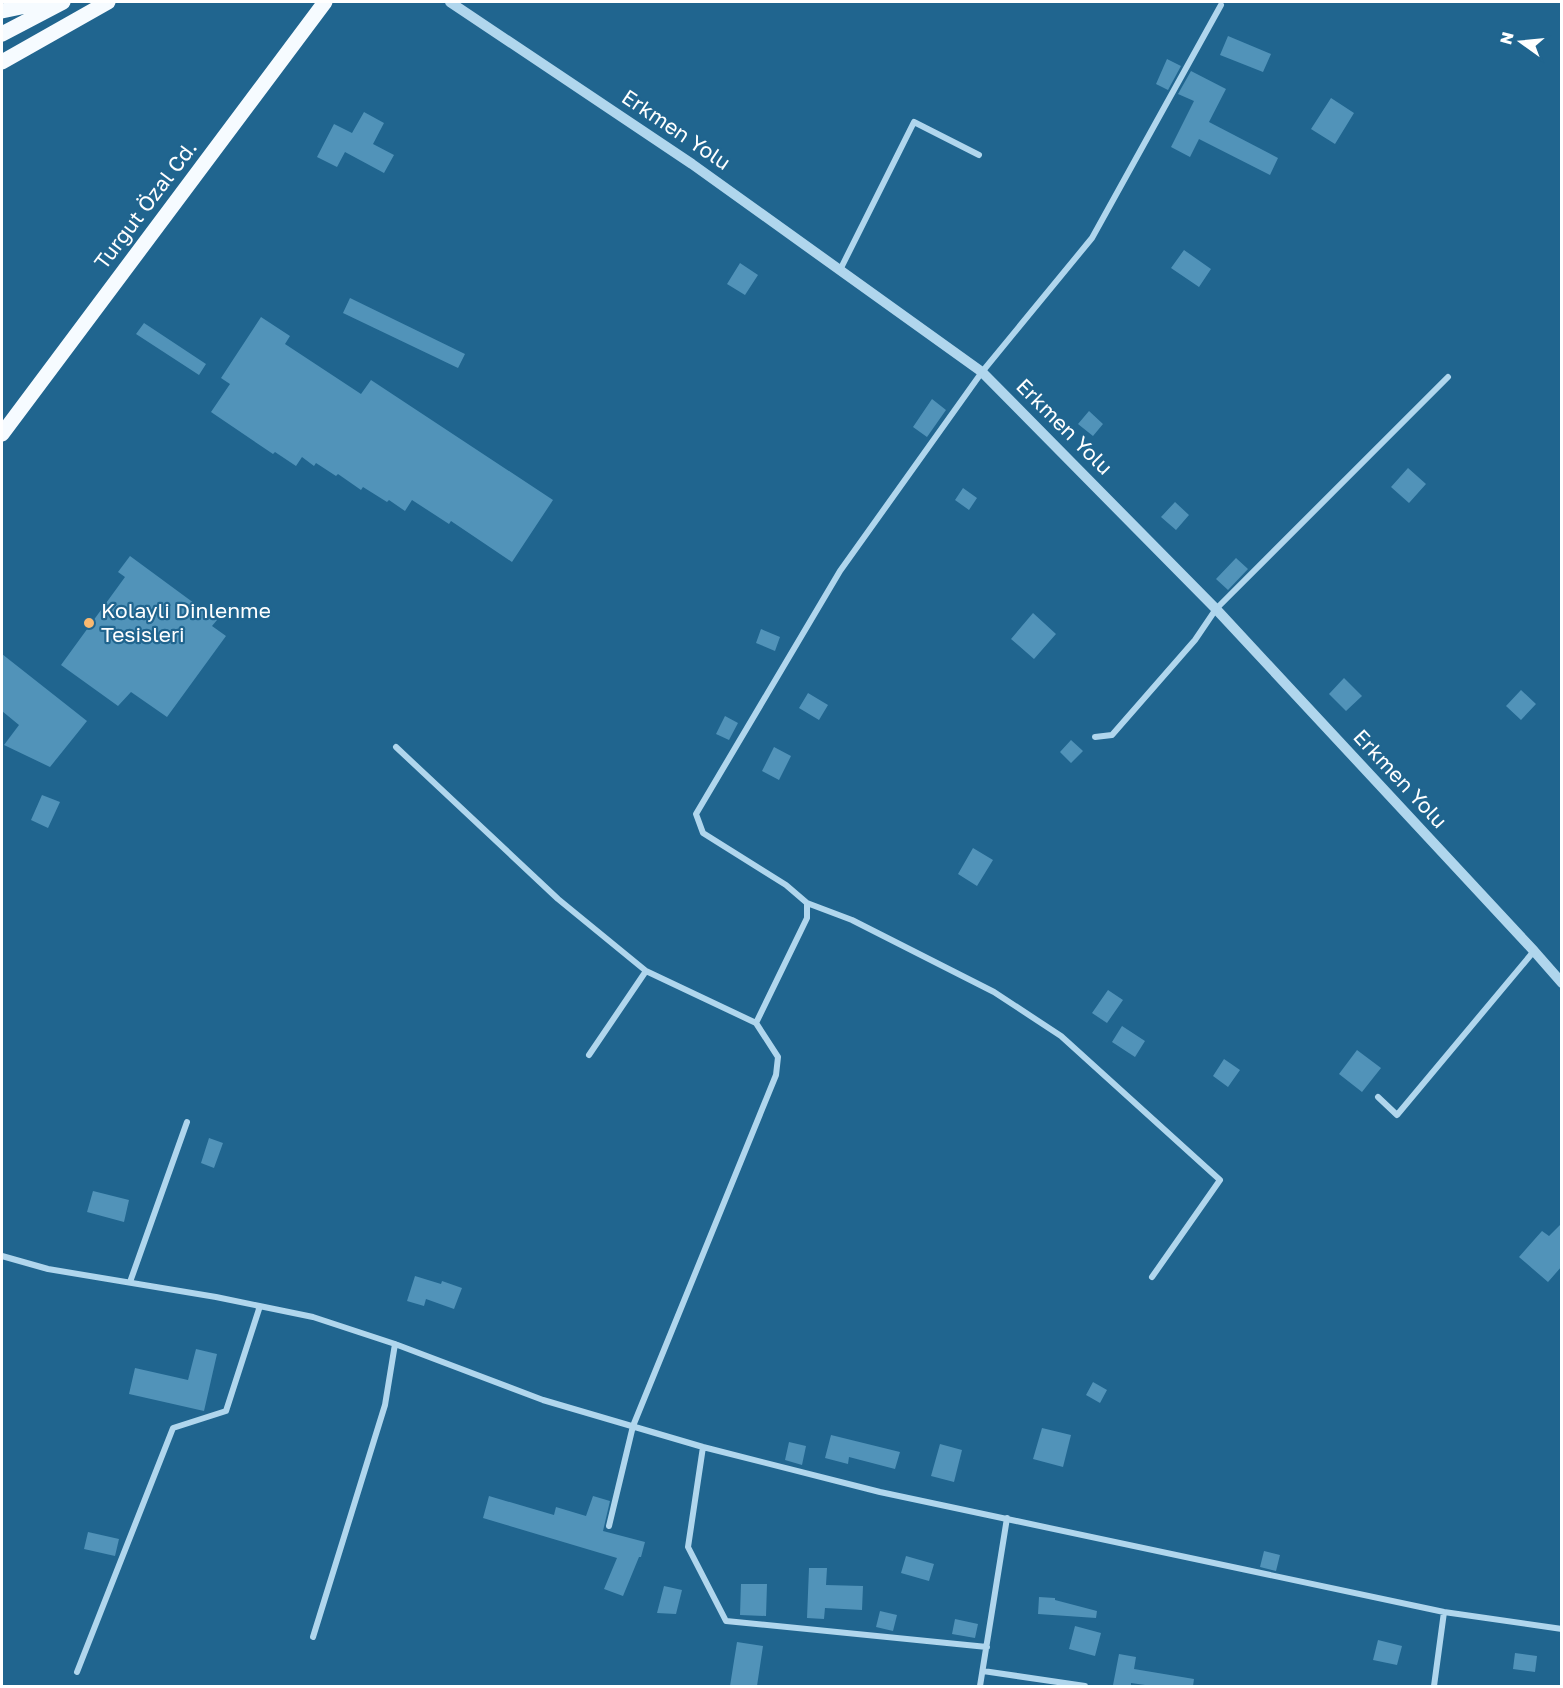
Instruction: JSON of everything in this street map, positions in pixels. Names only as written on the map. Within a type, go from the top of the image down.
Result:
[{"type":"main road","points":[[2,11],[45,2]]},
{"type":"main road","points":[[2,34],[63,2]]},
{"type":"main road","points":[[2,62],[108,2]]},
{"type":"main road","name":"Turgut Özal Cd.","points":[[2,434],[325,2]]},
{"type":"street","name":"Erkmen Yolu","points":[[450,2],[692,164],[982,372],[1216,609],[1562,983]]},
{"type":"street","points":[[1152,1277],[1220,1180],[1061,1036],[994,992],[852,920],[807,903],[786,885],[703,833],[696,814],[840,571],[982,372],[1092,238],[1221,5]]},
{"type":"street","points":[[840,270],[914,122],[979,155]]},
{"type":"street","points":[[1095,737],[1112,735],[1195,640],[1216,609],[1448,376]]},
{"type":"street","points":[[396,747],[558,899],[646,971],[756,1023],[778,1057],[776,1075],[633,1426],[609,1526]]},
{"type":"street","points":[[756,1023],[807,918],[807,903]]},
{"type":"street","points":[[1378,1097],[1397,1115],[1534,951]]},
{"type":"street","points":[[589,1055],[646,971]]},
{"type":"street","points":[[130,1282],[187,1122]]},
{"type":"street","points":[[2,1256],[48,1269],[130,1282],[313,1317],[395,1344],[543,1400],[703,1447],[880,1492],[1444,1612],[1562,1629]]},
{"type":"street","points":[[78,1672],[173,1428],[226,1412],[260,1306]]},
{"type":"street","points":[[313,1637],[385,1405],[395,1344]]},
{"type":"street","points":[[703,1447],[688,1546],[726,1621],[987,1647]]},
{"type":"street","points":[[980,1686],[1007,1518]]},
{"type":"street","points":[[1434,1686],[1444,1612]]},
{"type":"street","points":[[983,1671],[1085,1686]]},
{"type":"building","points":[[1228,36],[1271,54],[1263,72],[1220,55]]},
{"type":"building","points":[[1167,59],[1181,66],[1168,90],[1156,84]]},
{"type":"building","points":[[1191,71],[1226,89],[1209,122],[1278,158],[1270,175],[1199,139],[1190,157],[1171,147],[1194,101],[1178,94]]},
{"type":"building","points":[[1331,98],[1354,113],[1335,144],[1311,129]]},
{"type":"building","points":[[364,112],[384,123],[373,144],[394,155],[384,173],[345,152],[337,167],[317,157],[334,124],[352,133]]},
{"type":"building","points":[[1184,250],[1211,269],[1199,287],[1171,268]]},
{"type":"building","points":[[740,263],[758,275],[745,295],[727,284]]},
{"type":"building","points":[[350,298],[465,354],[458,368],[343,313]]},
{"type":"building","points":[[261,317],[290,336],[285,344],[361,394],[371,380],[553,500],[512,562],[451,521],[449,524],[412,500],[405,511],[363,487],[361,490],[338,474],[336,476],[316,463],[314,466],[302,457],[296,466],[275,452],[273,454],[211,412],[230,384],[221,378]]},
{"type":"building","points":[[144,323],[206,364],[199,375],[136,334]]},
{"type":"building","points":[[932,399],[946,410],[927,437],[913,427]]},
{"type":"building","points":[[1089,411],[1103,424],[1093,436],[1078,424]]},
{"type":"building","points":[[1408,468],[1426,484],[1409,503],[1391,487]]},
{"type":"building","points":[[963,488],[977,498],[969,510],[955,500]]},
{"type":"building","points":[[1175,502],[1189,515],[1176,530],[1161,517]]},
{"type":"building","points":[[130,556],[217,620],[212,626],[226,636],[167,717],[131,692],[118,706],[61,665],[125,577],[118,572]]},
{"type":"building","points":[[1236,558],[1248,569],[1228,590],[1216,579]]},
{"type":"building","points":[[1033,613],[1056,634],[1034,659],[1011,639]]},
{"type":"building","points":[[761,629],[780,637],[775,651],[756,643]]},
{"type":"building","points":[[2,654],[87,721],[50,767],[4,745],[19,725],[2,711]]},
{"type":"building","points":[[1344,678],[1362,696],[1346,711],[1329,694]]},
{"type":"building","points":[[1521,690],[1536,704],[1521,720],[1506,706]]},
{"type":"building","points":[[808,693],[828,705],[819,720],[799,708]]},
{"type":"building","points":[[725,716],[738,723],[729,740],[716,734]]},
{"type":"building","points":[[1071,740],[1083,751],[1071,763],[1060,752]]},
{"type":"building","points":[[774,747],[791,756],[779,780],[762,771]]},
{"type":"building","points":[[42,795],[60,802],[48,828],[31,820]]},
{"type":"building","points":[[973,848],[993,860],[977,886],[958,874]]},
{"type":"building","points":[[1108,990],[1123,1000],[1107,1023],[1092,1013]]},
{"type":"building","points":[[1122,1026],[1145,1041],[1135,1057],[1112,1042]]},
{"type":"building","points":[[1357,1050],[1381,1068],[1362,1092],[1339,1074]]},
{"type":"building","points":[[1224,1059],[1240,1070],[1228,1087],[1213,1076]]},
{"type":"building","points":[[209,1138],[223,1143],[214,1168],[201,1163]]},
{"type":"building","points":[[93,1191],[129,1200],[124,1222],[87,1212]]},
{"type":"building","points":[[1562,1223],[1562,1266],[1548,1282],[1519,1257],[1542,1231],[1549,1236]]},
{"type":"building","points":[[415,1276],[441,1284],[442,1281],[462,1288],[454,1309],[426,1299],[424,1306],[407,1301]]},
{"type":"building","points":[[196,1349],[217,1354],[204,1411],[129,1394],[135,1368],[188,1380]]},
{"type":"building","points":[[1093,1382],[1107,1390],[1100,1403],[1086,1395]]},
{"type":"building","points":[[1042,1428],[1071,1435],[1063,1467],[1033,1459]]},
{"type":"building","points":[[831,1435],[900,1452],[895,1469],[849,1457],[848,1464],[825,1458]]},
{"type":"building","points":[[789,1442],[806,1446],[802,1465],[785,1460]]},
{"type":"building","points":[[940,1444],[962,1450],[954,1482],[931,1476]]},
{"type":"building","points":[[489,1496],[554,1515],[556,1507],[586,1516],[593,1496],[610,1501],[603,1531],[645,1542],[641,1557],[639,1557],[623,1596],[604,1589],[617,1558],[483,1518]]},
{"type":"building","points":[[88,1532],[119,1539],[115,1556],[84,1549]]},
{"type":"building","points":[[1264,1551],[1280,1555],[1276,1571],[1260,1567]]},
{"type":"building","points":[[906,1556],[934,1564],[929,1581],[901,1573]]},
{"type":"building","points":[[809,1568],[827,1568],[826,1585],[863,1586],[862,1610],[825,1608],[824,1619],[807,1618]]},
{"type":"building","points":[[741,1584],[767,1584],[766,1616],[740,1615]]},
{"type":"building","points":[[664,1586],[682,1590],[676,1614],[657,1613]]},
{"type":"building","points":[[1039,1597],[1055,1598],[1055,1600],[1097,1611],[1096,1618],[1038,1614]]},
{"type":"building","points":[[880,1611],[897,1615],[893,1631],[876,1627]]},
{"type":"building","points":[[955,1619],[978,1624],[975,1638],[952,1634]]},
{"type":"building","points":[[1075,1626],[1101,1633],[1095,1656],[1069,1649]]},
{"type":"building","points":[[1378,1640],[1402,1646],[1397,1665],[1373,1660]]},
{"type":"building","points":[[737,1642],[763,1646],[757,1686],[730,1686]]},
{"type":"building","points":[[1515,1653],[1537,1656],[1535,1672],[1513,1669]]},
{"type":"building","points":[[1119,1654],[1136,1657],[1134,1669],[1194,1679],[1193,1686],[1152,1686],[1131,1683],[1131,1686],[1113,1685]]},
{"type":"place","name":"Kolayli Dinlenme Tesisleri","points":[[89,623]]}]
